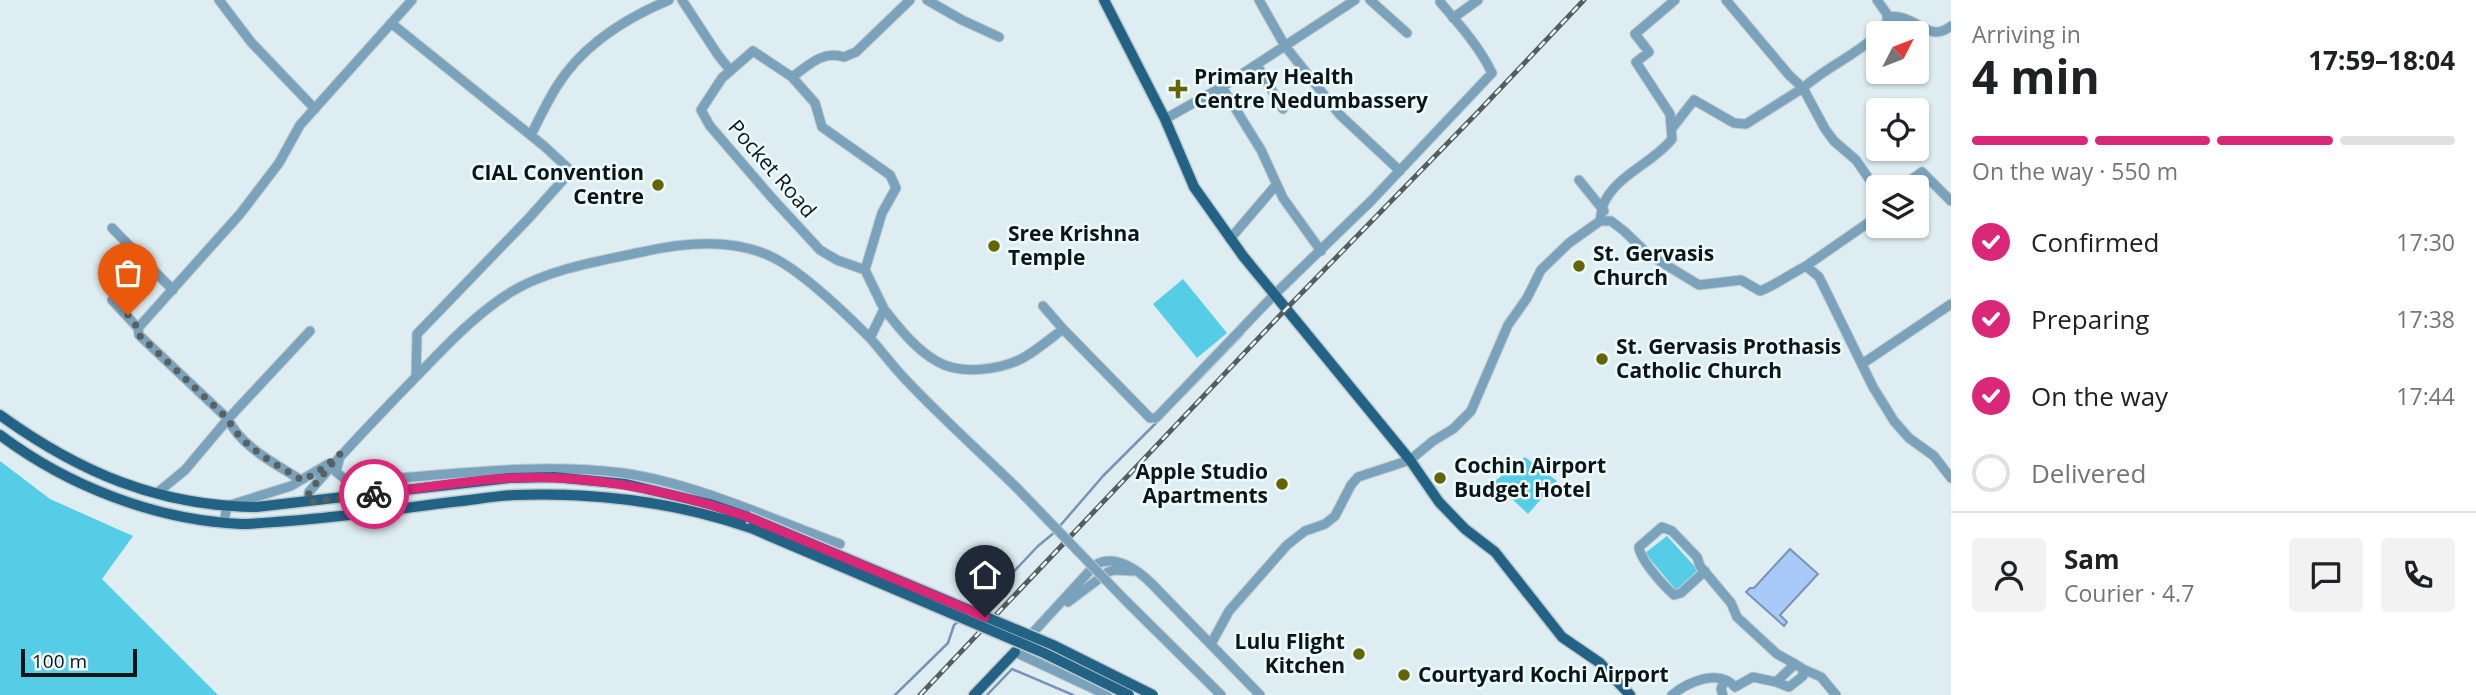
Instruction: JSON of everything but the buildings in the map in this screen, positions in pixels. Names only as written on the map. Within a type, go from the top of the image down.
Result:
[{"type":"main road","points":[[1104,0],[1165,119],[1195,187],[1230,239],[1410,460],[1439,502],[1465,529],[1495,552],[1562,636],[1600,663],[1630,695]]},
{"type":"main road","points":[[0,415],[36,441],[83,468],[157,494],[227,506],[257,507],[510,478],[554,477],[626,484],[710,504],[1044,653],[1129,695]]},
{"type":"main road","points":[[0,435],[29,456],[83,485],[145,507],[195,519],[243,524],[513,495],[631,499],[708,513],[749,523],[1053,645],[1153,695]]},
{"type":"main road","points":[[974,695],[1015,652]]},
{"type":"street","points":[[219,0],[251,42],[315,109]]},
{"type":"street","points":[[138,328],[240,214],[279,163],[300,125],[412,0]]},
{"type":"street","points":[[531,135],[558,85],[572,66],[636,14],[669,0]]},
{"type":"street","points":[[682,0],[730,69]]},
{"type":"street","points":[[910,0],[856,52],[844,57],[834,54],[819,58],[792,77],[815,103],[822,127],[890,175],[896,188],[881,213],[865,270],[884,309],[898,327],[920,349],[940,363],[965,369],[992,368],[1022,358],[1063,329]]},
{"type":"street","points":[[927,0],[999,37]]},
{"type":"street","points":[[1259,0],[1285,46],[1339,115],[1400,171]]},
{"type":"street","points":[[1165,119],[1257,65],[1353,0]]},
{"type":"street","points":[[1370,0],[1407,33]]},
{"type":"street","points":[[1453,18],[1478,0]]},
{"type":"street","points":[[1600,221],[1605,201],[1623,180],[1663,151],[1672,139],[1670,114],[1636,62],[1649,52],[1634,34],[1675,0]]},
{"type":"street","points":[[1726,0],[1803,88],[1825,129],[1834,141],[1856,160],[1866,175]]},
{"type":"street","points":[[1877,0],[1887,21]]},
{"type":"street","points":[[1043,306],[1153,419],[1156,418],[1274,295],[1400,171],[1492,73],[1484,56],[1439,1]]},
{"type":"street","points":[[1887,17],[1906,17],[1927,30],[1937,32],[1951,26]]},
{"type":"street","points":[[391,23],[531,135],[571,171],[416,334],[416,377]]},
{"type":"street","points":[[1673,127],[1694,100],[1734,123],[1746,124],[1803,88],[1819,74],[1866,46]]},
{"type":"street","name":"Pocket Road","points":[[792,77],[753,51],[730,69],[701,110],[710,126],[820,250],[837,260],[865,270]]},
{"type":"street","points":[[1257,65],[1283,109]]},
{"type":"street","points":[[1222,87],[1261,150],[1276,185],[1297,220],[1321,251]]},
{"type":"street","points":[[1929,179],[1951,201]]},
{"type":"street","points":[[1578,180],[1611,221],[1648,254],[1699,285],[1741,280],[1760,291],[1774,286],[1866,224]]},
{"type":"street","points":[[1230,239],[1276,185]]},
{"type":"street","points":[[1211,644],[1229,611],[1287,545],[1304,531],[1325,524],[1335,516],[1358,477],[1410,460],[1453,429],[1472,411],[1508,325],[1527,298],[1541,270],[1569,243],[1600,221],[1611,221]]},
{"type":"street","points":[[112,228],[173,290]]},
{"type":"street","points":[[310,502],[309,492],[340,454],[475,319],[512,292],[548,275],[582,265],[673,245],[729,245],[754,249],[777,259],[805,279],[870,338],[905,380],[1017,488],[1221,695]]},
{"type":"street","points":[[1806,266],[1819,276],[1862,364],[1894,421],[1909,439],[1934,456],[1951,478]]},
{"type":"street","points":[[113,300],[138,328],[139,335],[228,419],[234,431],[276,465],[302,480]]},
{"type":"street","points":[[1862,364],[1951,304]]},
{"type":"street","points":[[870,338],[884,309]]},
{"type":"street","points":[[157,494],[185,470],[228,419],[310,331]]},
{"type":"street","points":[[224,522],[227,506],[291,486],[315,474],[340,454]]},
{"type":"street","points":[[340,454],[336,472],[345,480],[362,481],[522,468],[576,469],[625,474],[686,488],[840,544]]},
{"type":"street","points":[[191,501],[247,499]]},
{"type":"street","points":[[1705,572],[1681,593],[1674,595],[1640,554],[1639,547],[1665,527],[1687,546],[1731,603],[1737,617],[1777,654],[1813,672],[1825,681],[1836,695]]},
{"type":"street","points":[[1027,657],[1047,624],[1087,572],[1099,562],[1125,564],[1139,572],[1260,695]]},
{"type":"street","points":[[1107,695],[1015,652],[1073,593],[1114,570],[1139,572]]},
{"type":"street","points":[[1672,695],[1688,683],[1713,678],[1731,683],[1733,691],[1750,677],[1776,682],[1799,667]]},
{"type":"street","points":[[1681,695],[1699,684],[1724,681]]},
{"type":"street","points":[[1723,695],[1721,689],[1724,681]]},
{"type":"shaded area","points":[[1183,279],[1227,333],[1197,358],[1153,304]]},
{"type":"shaded area","points":[[1525,457],[1557,481],[1528,514],[1494,482]]},
{"type":"shaded area","points":[[0,461],[50,499],[133,536],[102,579],[218,695],[0,695]]},
{"type":"shaded area","points":[[1667,536],[1698,570],[1676,590],[1645,553]]},
{"type":"shaded area","points":[[1790,549],[1818,574],[1780,615],[1787,622],[1784,626],[1746,592],[1754,588]]},
{"type":"waterway","points":[[1184,395],[1243,334]]},
{"type":"waterway","points":[[1059,527],[1103,476],[1157,422]]},
{"type":"waterway","points":[[973,608],[984,603],[1038,546],[1055,532]]},
{"type":"waterway","points":[[895,695],[948,643],[954,625],[958,622]]},
{"type":"waterway","points":[[987,695],[1012,669],[1073,695]]},
{"type":"railway","points":[[920,695],[1584,0]]},
{"type":"way so far","points":[[128,315],[138,328],[139,335],[228,419],[234,431],[276,465],[302,480],[315,474],[340,454],[309,492],[310,502],[374,494]]},
{"type":"place","name":"Primary Health Centre Nedumbassery","points":[[1178,89]]},
{"type":"place","name":"CIAL Convention Centre","points":[[658,185]]},
{"type":"place","name":"Sree Krishna Temple","points":[[994,246]]},
{"type":"place","name":"St. Gervasis Church","points":[[1579,266]]},
{"type":"place","name":"St. Gervasis Prothasis Catholic Church","points":[[1602,359]]},
{"type":"place","name":"Cochin Airport Budget Hotel","points":[[1440,478]]},
{"type":"place","name":"Apple Studio Apartments","points":[[1282,484]]},
{"type":"place","name":"Lulu Flight Kitchen","points":[[1359,654]]},
{"type":"place","name":"Courtyard Kochi Airport","points":[[1404,675]]},
{"type":"route","points":[[374,494],[510,478],[554,477],[626,484],[710,504],[748,517],[985,617]]}]
